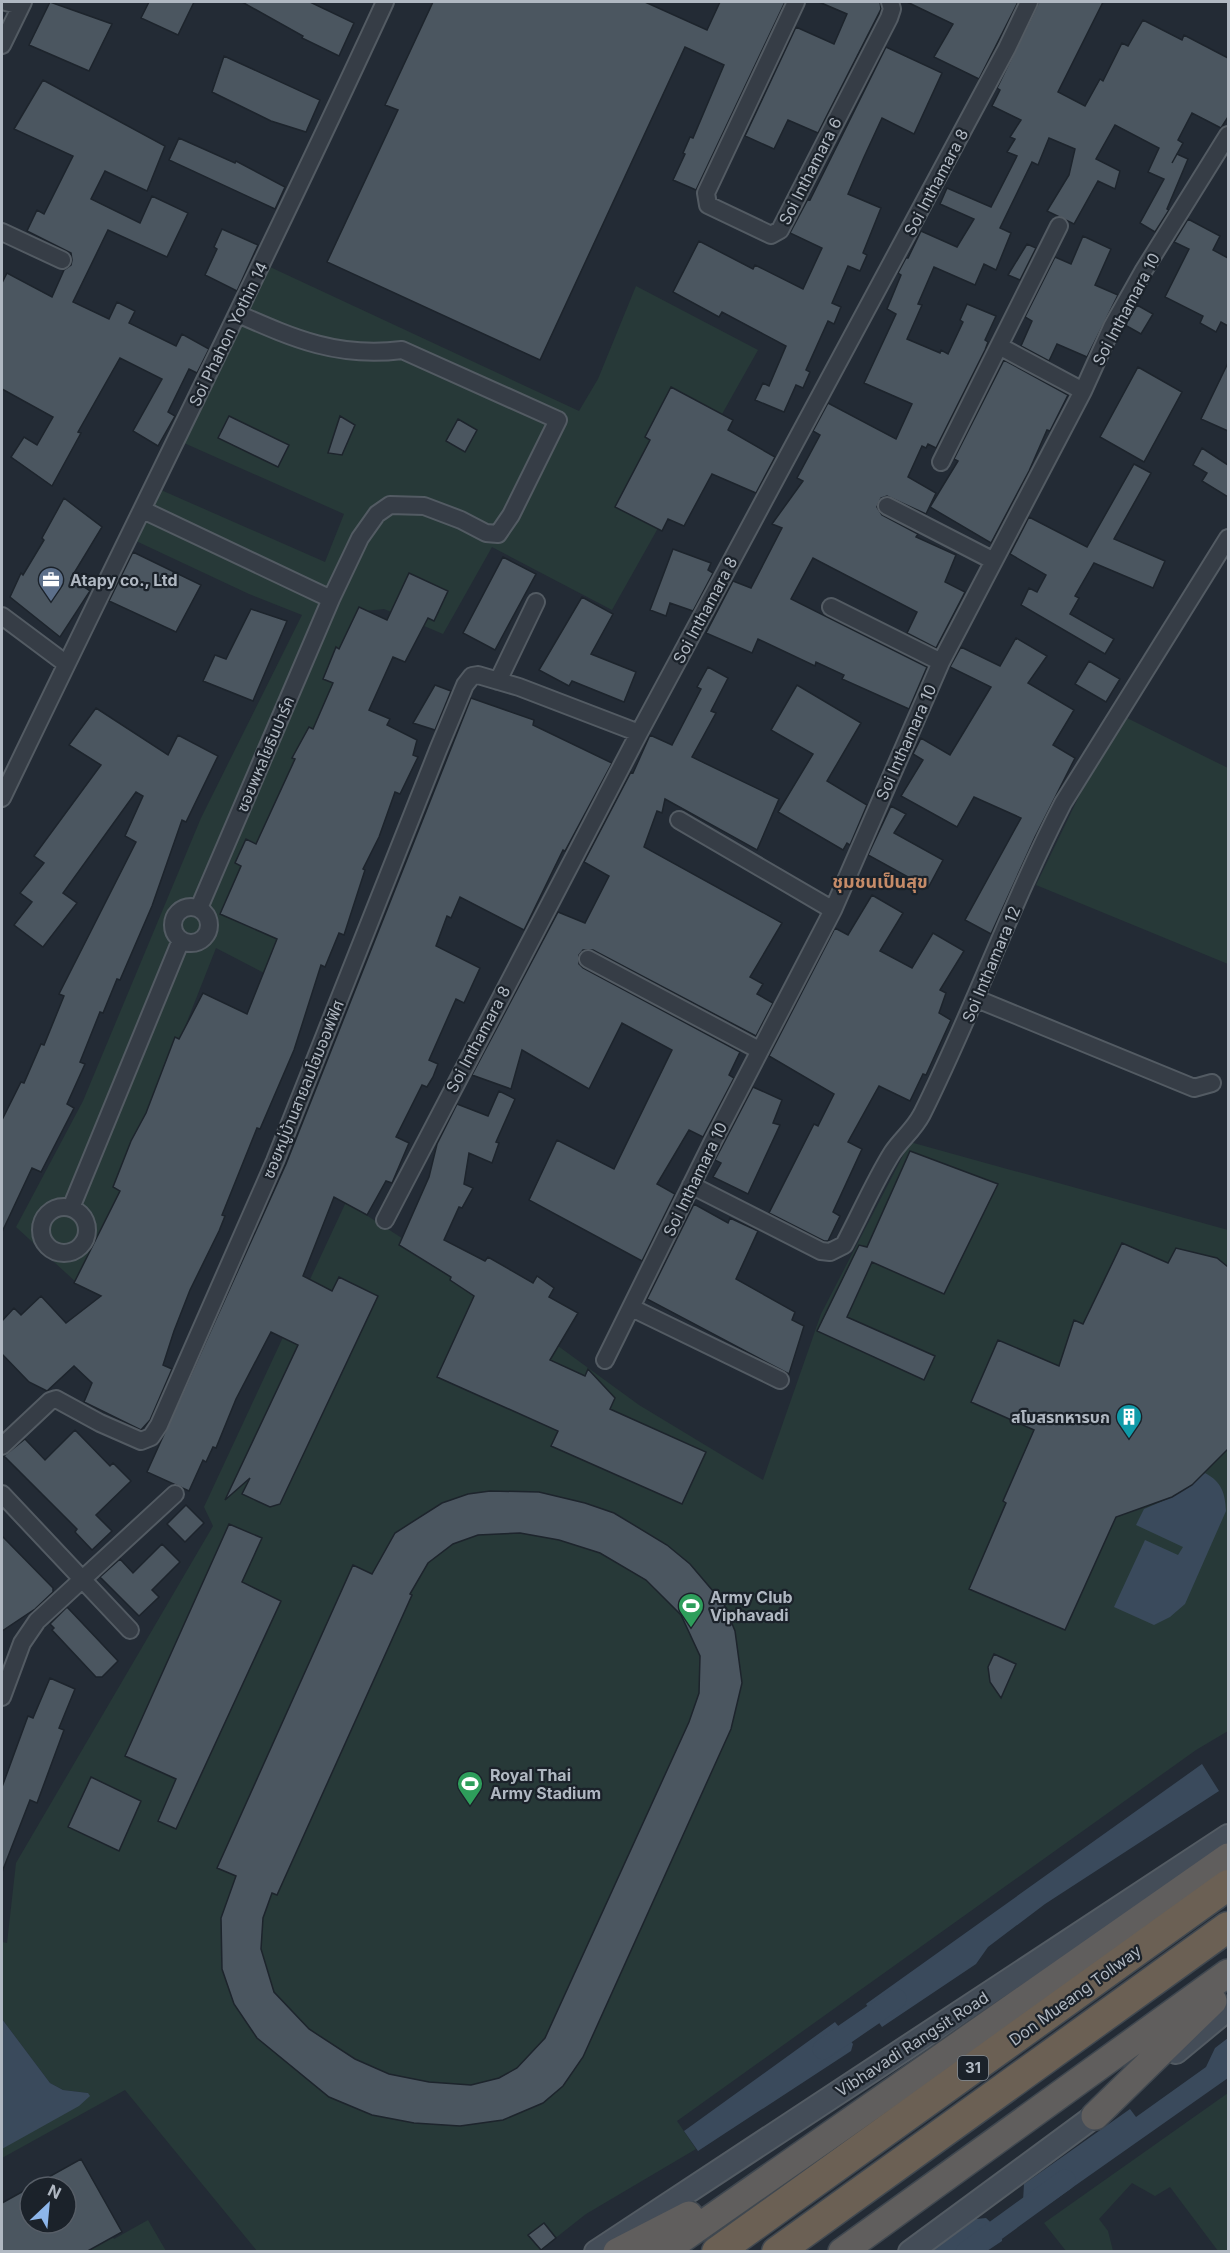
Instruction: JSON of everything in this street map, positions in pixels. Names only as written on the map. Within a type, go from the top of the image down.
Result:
[{"type":"highway","name":"Vibhavadi Rangsit Road","points":[[663,2252],[1228,1857]]},
{"type":"highway","name":"Don Mueang Tollway","points":[[717,2252],[1228,1885]]},
{"type":"highway","name":"31","points":[[777,2252],[1228,1927]]},
{"type":"highway","points":[[842,2252],[1228,1973]]},
{"type":"highway","points":[[1095,2116],[1228,1986]]},
{"type":"highway","points":[[617,2252],[707,2205],[748,2192]]},
{"type":"main road","name":"Vibhavadi Rangsit Road","points":[[596,2252],[1228,1836]]},
{"type":"main road","points":[[910,2252],[1095,2116],[1228,2009]]},
{"type":"street","name":"Soi Phahon Yothin 14","points":[[2,798],[65,663],[143,510],[238,314],[385,2]]},
{"type":"street","name":"Soi Inthamara 6","points":[[796,2],[706,193],[708,205],[771,235],[780,230],[878,39],[892,9],[890,2]]},
{"type":"street","name":"Soi Inthamara 8","points":[[385,1220],[639,733],[877,295],[1029,2]]},
{"type":"street","points":[[2,45],[16,3]]},
{"type":"street","name":"Soi Inthamara 10","points":[[605,1360],[759,1050],[833,910],[941,662],[1083,391],[1112,327],[1144,270],[1228,135]]},
{"type":"street","points":[[941,462],[1059,226]]},
{"type":"street","points":[[2,231],[62,260]]},
{"type":"street","name":"ซอยพหลโยธินปาร์ค","points":[[199,908],[332,599],[360,538],[377,514],[390,505],[424,506],[461,520],[486,533],[498,534],[511,515],[558,420],[402,350],[381,352],[334,349],[304,343],[238,314]]},
{"type":"street","points":[[999,346],[1083,391]]},
{"type":"street","points":[[887,506],[994,561]]},
{"type":"street","points":[[143,510],[332,599]]},
{"type":"street","name":"Soi Inthamara 12","points":[[691,1185],[821,1251],[837,1250],[844,1245],[892,1153],[916,1125],[977,999],[1041,846],[1063,803],[1228,538]]},
{"type":"street","points":[[498,681],[536,602]]},
{"type":"street","points":[[831,606],[941,662]]},
{"type":"street","points":[[2,616],[65,663]]},
{"type":"street","name":"ซอยหมู่บ้านสายลมโฮมออฟฟิศ","points":[[2,1446],[50,1401],[56,1399],[100,1423],[141,1441],[150,1437],[159,1425],[275,1161],[465,685],[472,676],[478,675],[498,681],[639,733]]},
{"type":"street","points":[[679,820],[833,910]]},
{"type":"street","points":[[199,908],[209,922],[207,934],[193,943],[181,940],[174,931],[174,919],[181,910],[199,908]]},
{"type":"street","points":[[71,1208],[181,940]]},
{"type":"street","points":[[588,959],[759,1050]]},
{"type":"street","points":[[977,999],[1194,1088],[1212,1083]]},
{"type":"street","points":[[632,1308],[780,1380]]},
{"type":"street","points":[[2,1494],[130,1630]]},
{"type":"street","points":[[2,1697],[30,1629],[81,1578],[175,1494]]},
{"type":"shaded area","points":[[270,267],[579,411],[598,379],[636,286],[758,350],[612,610],[492,547],[443,634],[384,609],[365,611],[233,909],[283,936],[268,975],[216,948],[118,1197],[78,1284],[16,1227],[83,1101],[201,818],[302,615],[249,594],[136,541],[161,490],[325,562],[344,514],[184,443]]},
{"type":"shaded area","points":[[1127,718],[1228,768],[1228,964],[1036,885],[1083,788]]},
{"type":"shaded area","name":"Army Club Viphavadi","points":[[910,1142],[1228,1230],[1228,1731],[1196,1750],[677,2121],[696,2149],[586,2214],[539,2251],[257,2251],[125,2090],[2,2158],[2,2149],[88,2093],[63,2090],[50,2083],[2,2019],[2,1942],[7,1943],[16,1863],[213,1526],[204,1507],[346,1202],[473,1284],[639,1405],[763,1480],[821,1314]]},
{"type":"shaded area","points":[[1228,2093],[1228,2251],[1218,2251],[1170,2187],[1155,2196],[1132,2183],[1099,2219],[1108,2231],[1113,2251],[1066,2251],[1044,2223]]},
{"type":"shaded area","points":[[72,2166],[77,2175],[69,2175]]},
{"type":"shaded area","points":[[78,2176],[114,2239],[148,2220],[166,2251],[23,2251],[2,2214],[2,2206],[18,2196],[18,2235],[78,2235]]},
{"type":"water","points":[[1205,1473],[1222,1489],[1226,1511],[1185,1604],[1170,1617],[1154,1625],[1114,1607],[1145,1540],[1178,1555],[1183,1547],[1136,1525],[1144,1509],[1172,1497]]},
{"type":"water","points":[[1202,1764],[1219,1791],[1045,1904],[988,1947],[976,1964],[882,2027],[866,2004]]},
{"type":"water","points":[[2,2019],[50,2083],[63,2090],[88,2093],[90,2096],[79,2106],[2,2149]]},
{"type":"water","points":[[835,2022],[853,2044],[851,2051],[698,2151],[684,2131]]},
{"type":"water","points":[[1228,2038],[1228,2078],[1049,2204],[1040,2194],[1023,2201],[1024,2184],[1130,2109],[1136,2117],[1206,2067],[1215,2048]]},
{"type":"water","points":[[986,2218],[1002,2233],[1002,2241],[987,2251],[931,2251],[976,2219]]},
{"type":"building","points":[[50,2],[112,24],[89,71],[29,45]]},
{"type":"building","points":[[149,2],[194,2],[178,35],[141,18]]},
{"type":"building","points":[[242,2],[310,2],[354,23],[339,56],[302,38],[303,36]]},
{"type":"building","points":[[433,2],[645,2],[707,30],[720,2],[785,2],[696,190],[673,180],[690,137],[693,138],[724,65],[685,47],[540,360],[327,262],[398,110],[385,105]]},
{"type":"building","points":[[819,2],[880,2],[881,9],[818,133],[788,120],[774,149],[745,136],[796,27],[834,44],[847,14]]},
{"type":"building","points":[[907,2],[1018,2],[979,79],[934,57],[953,24]]},
{"type":"building","points":[[1039,2],[1103,2],[1058,92],[1085,106],[1100,79],[1103,81],[1122,43],[1128,46],[1143,20],[1182,40],[1184,35],[1228,58],[1228,117],[1221,128],[1192,113],[1178,140],[1183,143],[1172,163],[1177,154],[1188,159],[1167,209],[1169,210],[1155,232],[1140,223],[1164,179],[1148,172],[1159,148],[1115,125],[1096,159],[1120,171],[1115,189],[1098,181],[1074,224],[1047,211],[1069,175],[1075,149],[1049,138],[1038,165],[1032,162],[1000,228],[1011,233],[996,270],[984,264],[975,285],[934,267],[918,304],[922,305],[907,339],[940,353],[941,350],[948,354],[963,322],[960,320],[967,304],[996,316],[985,340],[988,342],[985,350],[936,448],[928,444],[926,448],[922,446],[908,477],[936,493],[926,514],[887,496],[881,498],[877,507],[882,515],[918,534],[916,537],[956,555],[945,582],[965,592],[936,648],[907,633],[917,612],[813,558],[791,599],[927,667],[909,709],[842,679],[844,675],[816,662],[815,666],[758,639],[752,653],[706,633],[733,581],[751,588],[782,528],[772,524],[803,481],[797,478],[820,435],[813,431],[828,403],[896,439],[912,404],[864,383],[896,314],[887,309],[901,275],[898,273],[921,231],[957,247],[974,219],[940,204],[947,188],[991,207],[1017,156],[1007,152],[1015,139],[1010,137],[1021,120],[992,106],[1000,90],[997,88]]},
{"type":"building","points":[[886,47],[942,73],[914,134],[882,118],[848,194],[881,208],[863,253],[867,255],[860,271],[848,266],[832,303],[841,307],[834,324],[828,321],[806,370],[810,372],[803,388],[796,385],[784,412],[755,400],[763,383],[769,386],[786,346],[722,312],[719,317],[673,292],[699,241],[753,269],[755,265],[803,289],[822,248],[790,233],[808,199],[810,200]]},
{"type":"building","points":[[224,56],[320,100],[306,132],[271,121],[212,92]]},
{"type":"building","points":[[43,80],[165,146],[147,191],[105,171],[91,199],[140,223],[152,196],[188,213],[167,257],[108,230],[73,302],[109,319],[117,302],[135,311],[129,323],[176,346],[182,334],[209,349],[197,373],[189,369],[168,412],[175,416],[158,446],[133,431],[162,379],[120,358],[78,432],[81,433],[52,486],[11,457],[24,437],[37,445],[53,417],[2,389],[2,283],[7,273],[52,297],[64,270],[71,265],[72,260],[71,253],[27,231],[37,210],[44,214],[73,156],[14,129]]},
{"type":"building","points":[[179,138],[235,163],[236,161],[285,187],[275,209],[169,160]]},
{"type":"building","points":[[1188,219],[1220,236],[1213,250],[1228,258],[1228,326],[1221,322],[1216,332],[1200,323],[1203,316],[1165,297],[1189,249],[1174,242]]},
{"type":"building","points":[[222,229],[258,245],[237,291],[205,275],[217,249],[214,247]]},
{"type":"building","points":[[1083,236],[1111,249],[1095,285],[1118,295],[1087,357],[1057,344],[1049,361],[1021,346],[1032,321],[1025,317],[1055,257],[1071,264]]},
{"type":"building","points":[[1027,244],[1036,248],[1020,280],[1008,275]]},
{"type":"building","points":[[1137,305],[1153,314],[1141,334],[1125,325]]},
{"type":"building","points":[[1004,360],[1068,395],[1050,431],[1047,430],[1029,471],[991,543],[930,507],[958,461],[954,459]]},
{"type":"building","points":[[1228,363],[1228,431],[1201,419]]},
{"type":"building","points":[[1138,367],[1182,392],[1144,462],[1100,437]]},
{"type":"building","points":[[671,387],[733,420],[728,430],[775,457],[756,493],[712,474],[684,526],[668,519],[662,531],[615,507],[650,440],[645,437]]},
{"type":"building","points":[[229,416],[289,445],[278,467],[218,438]]},
{"type":"building","points":[[340,416],[355,425],[342,455],[328,453]]},
{"type":"building","points":[[458,419],[477,430],[465,452],[446,441]]},
{"type":"building","points":[[1202,448],[1228,465],[1228,497],[1202,481],[1207,473],[1193,465]]},
{"type":"building","points":[[1134,464],[1151,473],[1114,539],[1165,561],[1153,588],[1094,563],[1075,596],[1079,598],[1070,614],[1114,639],[1105,654],[1021,605],[1029,588],[1037,592],[1046,575],[1010,554],[1029,517],[1087,547]]},
{"type":"building","points":[[64,498],[102,527],[71,578],[90,591],[60,637],[10,597],[21,573],[23,575],[44,540],[42,538]]},
{"type":"building","points":[[673,549],[711,563],[708,570],[713,573],[693,611],[670,603],[666,616],[650,610]]},
{"type":"building","points":[[133,552],[201,585],[176,632],[109,601]]},
{"type":"building","points":[[503,557],[536,574],[495,650],[463,633]]},
{"type":"building","points":[[409,573],[448,591],[434,621],[428,618],[405,662],[393,657],[369,710],[390,719],[387,725],[417,740],[413,755],[418,757],[400,794],[395,792],[379,837],[363,869],[365,870],[344,935],[339,933],[325,967],[321,965],[294,1050],[260,1129],[257,1128],[222,1215],[225,1216],[219,1231],[190,1290],[174,1331],[163,1365],[172,1369],[150,1420],[141,1430],[84,1402],[92,1383],[74,1366],[47,1391],[29,1382],[2,1354],[2,1321],[14,1308],[21,1315],[41,1296],[66,1323],[101,1296],[74,1283],[120,1191],[113,1187],[131,1141],[146,1113],[175,1037],[179,1039],[203,993],[247,1014],[277,939],[220,914],[241,866],[235,863],[246,839],[256,844],[295,759],[292,758],[309,727],[313,729],[333,683],[323,679],[336,647],[339,649],[359,607],[387,620]]},
{"type":"building","points":[[582,597],[613,614],[591,654],[636,672],[624,702],[572,681],[569,686],[539,670]]},
{"type":"building","points":[[251,609],[287,621],[253,701],[203,681],[215,655],[226,659]]},
{"type":"building","points":[[1016,638],[1047,656],[1028,683],[1074,710],[1053,745],[1075,758],[1035,837],[991,934],[965,920],[1021,818],[974,797],[957,827],[901,796],[923,760],[913,754],[921,738],[950,755],[991,687],[950,667],[961,647],[1000,666]]},
{"type":"building","points":[[1089,661],[1120,679],[1106,702],[1075,684]]},
{"type":"building","points":[[708,667],[728,678],[711,711],[716,713],[692,757],[779,799],[757,850],[665,799],[662,813],[657,811],[644,847],[782,923],[750,977],[763,984],[757,994],[773,1003],[756,1036],[593,950],[583,950],[579,955],[579,964],[583,968],[740,1052],[729,1075],[734,1078],[703,1137],[689,1130],[657,1184],[675,1194],[642,1261],[529,1200],[557,1140],[614,1169],[672,1050],[622,1023],[589,1089],[522,1050],[511,1089],[472,1075],[558,912],[585,923],[609,876],[584,862],[631,772],[633,773],[650,735],[672,745],[701,689],[697,687]]},
{"type":"building","points":[[435,685],[451,691],[435,730],[413,723]]},
{"type":"building","points":[[797,685],[861,723],[827,781],[867,805],[850,845],[847,843],[843,850],[778,812],[813,754],[771,730]]},
{"type":"building","points":[[471,698],[534,720],[533,725],[612,763],[565,851],[563,850],[524,930],[460,897],[451,918],[447,916],[436,946],[480,968],[464,1003],[456,999],[429,1060],[438,1064],[433,1077],[427,1087],[422,1085],[396,1137],[409,1143],[392,1183],[386,1181],[367,1215],[334,1197],[303,1276],[332,1291],[339,1277],[378,1296],[280,1504],[270,1507],[242,1494],[250,1478],[225,1500],[298,1345],[271,1332],[236,1399],[216,1448],[213,1447],[206,1462],[203,1460],[189,1491],[147,1472],[286,1164]]},
{"type":"building","points":[[96,708],[168,755],[178,735],[218,756],[186,822],[182,820],[152,906],[120,980],[117,979],[103,1013],[100,1012],[80,1062],[85,1064],[67,1104],[74,1108],[41,1172],[32,1168],[2,1232],[2,1120],[21,1082],[24,1083],[41,1044],[44,1045],[64,996],[59,994],[136,842],[125,836],[143,796],[136,792],[63,893],[77,903],[43,947],[14,925],[32,902],[20,893],[44,863],[34,856],[101,765],[69,745]]},
{"type":"building","points":[[891,806],[906,814],[894,833],[943,860],[928,888],[868,855]]},
{"type":"building","points":[[872,895],[903,913],[880,951],[912,968],[933,933],[964,951],[940,990],[946,993],[939,1013],[951,1020],[926,1075],[923,1074],[910,1101],[879,1086],[848,1142],[862,1149],[833,1212],[840,1216],[828,1241],[824,1241],[769,1213],[814,1124],[818,1126],[834,1094],[769,1056],[835,928],[848,935]]},
{"type":"building","points":[[753,1087],[782,1100],[773,1123],[780,1125],[748,1194],[713,1177],[721,1163],[715,1160]]},
{"type":"building","points":[[499,1091],[515,1099],[496,1142],[499,1143],[492,1163],[469,1153],[464,1184],[473,1188],[462,1208],[459,1207],[444,1240],[485,1261],[488,1257],[533,1283],[537,1276],[554,1288],[549,1297],[578,1313],[550,1360],[585,1376],[588,1369],[615,1398],[610,1409],[706,1452],[682,1504],[551,1446],[558,1431],[437,1377],[474,1296],[450,1280],[451,1277],[399,1245],[429,1177],[437,1144],[457,1104],[488,1116]]},
{"type":"building","points":[[910,1151],[998,1184],[944,1294],[872,1262],[847,1317],[935,1356],[924,1380],[817,1331],[859,1245],[867,1247]]},
{"type":"building","points":[[694,1204],[728,1223],[730,1218],[758,1231],[736,1279],[795,1312],[792,1320],[804,1326],[789,1374],[647,1299]]},
{"type":"building","name":"สโมสรทหารบก","points":[[1122,1243],[1168,1263],[1176,1248],[1217,1258],[1228,1267],[1228,1449],[1192,1485],[1172,1497],[1116,1517],[1065,1630],[969,1589],[1006,1503],[1003,1501],[1034,1430],[971,1402],[998,1340],[1059,1366],[1074,1320],[1083,1324]]},
{"type":"building","points":[[75,1430],[110,1466],[113,1463],[131,1481],[96,1515],[112,1531],[92,1550],[75,1532],[77,1529],[4,1456],[25,1439],[45,1460]]},
{"type":"building","points":[[490,1491],[539,1492],[585,1503],[614,1513],[667,1545],[690,1564],[724,1604],[735,1631],[742,1683],[731,1729],[583,2057],[563,2086],[543,2103],[503,2120],[460,2126],[414,2123],[372,2115],[329,2097],[257,2038],[234,2004],[222,1969],[221,1918],[236,1876],[217,1868],[353,1565],[372,1574],[395,1533],[442,1503],[468,1494]],"holes":[[[520,1533],[559,1540],[600,1553],[646,1580],[681,1615],[700,1656],[699,1693],[689,1722],[545,2038],[517,2068],[499,2078],[471,2085],[429,2082],[389,2074],[355,2059],[309,2029],[274,1992],[261,1949],[263,1918],[272,1893],[277,1895],[412,1595],[410,1594],[428,1563],[453,1544],[478,1535]]]},
{"type":"building","points":[[186,1505],[204,1523],[185,1542],[167,1524]]},
{"type":"building","points":[[229,1524],[262,1538],[242,1582],[281,1601],[176,1829],[158,1821],[176,1779],[125,1756]]},
{"type":"building","points":[[2,1536],[53,1588],[53,1592],[35,1609],[2,1631]]},
{"type":"building","points":[[162,1544],[180,1562],[152,1590],[159,1597],[139,1616],[100,1577],[120,1559],[133,1573]]},
{"type":"building","points":[[67,1607],[118,1661],[102,1677],[96,1677],[52,1630],[54,1628],[50,1624]]},
{"type":"building","points":[[994,1654],[1016,1664],[1001,1698],[990,1682],[988,1667]]},
{"type":"building","points":[[50,1678],[75,1689],[59,1728],[64,1730],[37,1803],[30,1800],[2,1872],[2,1787],[28,1716],[33,1718]]},
{"type":"building","points":[[91,1777],[141,1801],[119,1851],[68,1827]]},
{"type":"building","points":[[81,2159],[122,2232],[86,2252],[2,2252],[2,2203],[18,2194],[18,2235],[78,2235],[78,2175],[52,2175]]},
{"type":"building","points":[[544,2223],[556,2238],[541,2250],[528,2235]]},
{"type":"waterway","points":[[823,2049],[896,1999]]},
{"type":"waterway","points":[[966,2252],[1065,2180]]},
{"type":"place","name":"Atapy co., Ltd","points":[[51,603]]},
{"type":"place","name":"สโมสรทหารบก","points":[[1129,1440]]},
{"type":"place","name":"Army Club Viphavadi","points":[[691,1629]]},
{"type":"place","name":"Royal Thai Army Stadium","points":[[470,1807]]},
{"type":"district","name":"ชุมชนเป็นสุข","points":[[880,882]]}]
